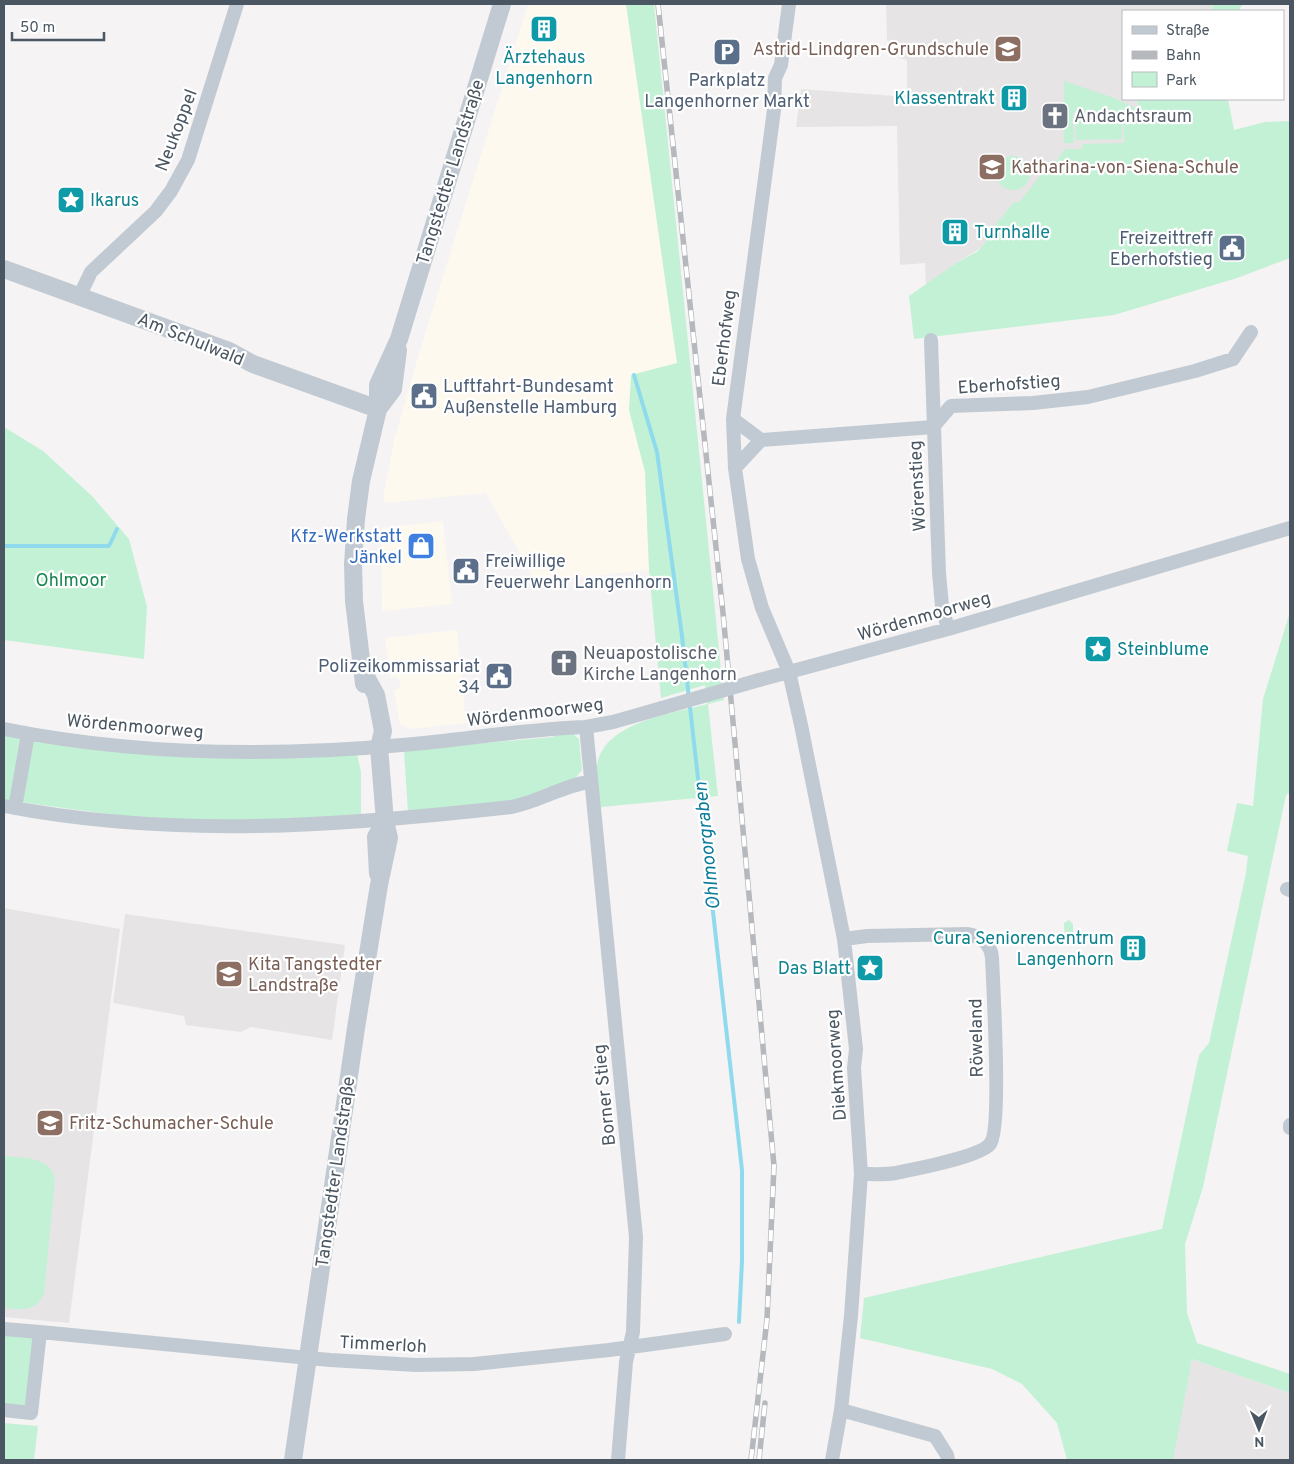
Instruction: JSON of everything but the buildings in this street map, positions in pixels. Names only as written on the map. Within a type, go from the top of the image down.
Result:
[{"type":"street","name":"Neukoppel","points":[[79,297],[91,272],[156,211],[188,160],[199,130],[237,4]]},
{"type":"street","name":"Tangstedter Landstraße","points":[[293,1460],[356,1028],[379,885],[376,837],[385,821],[379,747],[371,733],[354,601],[353,543],[361,481],[378,409],[393,389],[399,339],[502,4]]},
{"type":"street","name":"Eberhofweg","points":[[789,4],[782,65],[775,78],[774,110],[733,419],[735,468],[748,559],[762,608],[789,672]]},
{"type":"street","name":"Am Schulwald","points":[[4,268],[229,351],[253,364],[298,381],[378,409]]},
{"type":"street","name":"Eberhofstieg","points":[[933,427],[951,406],[1033,403],[1088,397],[1195,371],[1233,358],[1251,332]]},
{"type":"street","name":"Wörenstieg","points":[[931,340],[939,573],[942,606],[948,629]]},
{"type":"street","points":[[733,419],[761,440],[933,427]]},
{"type":"street","points":[[735,468],[761,440]]},
{"type":"street","name":"Wördenmoorweg","points":[[4,729],[123,747],[220,752],[379,747],[586,727],[613,722],[759,680],[807,669],[1290,528]]},
{"type":"street","name":"Diekmoorweg","points":[[789,672],[844,940],[856,1049],[854,1068],[861,1174],[851,1316],[841,1410],[832,1460]]},
{"type":"street","name":"Borner Stieg","points":[[586,727],[636,1237],[633,1332],[626,1362],[618,1460]]},
{"type":"street","points":[[28,734],[10,807],[135,823],[272,827],[385,821],[511,807],[534,802],[578,783],[590,782]]},
{"type":"street","name":"Röweland","points":[[844,940],[867,936],[967,934],[985,942],[990,948],[992,958],[996,1093],[995,1131],[992,1143],[983,1150],[949,1160],[894,1173],[861,1174]]},
{"type":"street","name":"Timmerloh","points":[[4,1329],[382,1365],[459,1364],[629,1348],[725,1334]]},
{"type":"street","points":[[4,1410],[31,1413],[40,1332]]},
{"type":"street","points":[[841,1410],[935,1436],[947,1455],[948,1460]]},
{"type":"shaded area","points":[[528,4],[626,4],[677,363],[629,410],[645,472],[649,570],[536,582],[486,493],[385,503],[383,497],[394,441],[420,350]]},
{"type":"shaded area","name":"Katharina-von-Siena-Schule","points":[[886,4],[1212,4],[1213,10],[1122,10],[1122,100],[1137,100],[1147,143],[955,264],[926,286],[925,263],[900,265],[897,126],[796,127],[801,89],[907,97],[907,60],[900,58],[887,40]]},
{"type":"shaded area","points":[[443,521],[452,604],[382,611],[381,528]]},
{"type":"shaded area","points":[[457,630],[466,723],[411,729],[400,724],[394,690],[401,688],[398,677],[390,678],[385,638]]},
{"type":"shaded area","name":"Fritz-Schumacher-Schule","points":[[4,908],[120,929],[69,1323],[4,1317]]},
{"type":"shaded area","name":"Kita Tangstedter Landstraße","points":[[125,914],[345,945],[332,1040],[251,1027],[241,1032],[186,1025],[184,1016],[113,1003]]},
{"type":"shaded area","points":[[1192,1359],[1290,1393],[1290,1460],[1170,1460]]},
{"type":"green space","points":[[626,4],[654,4],[724,700],[708,704],[718,796],[601,807],[597,766],[602,751],[612,739],[641,722],[707,704],[705,685],[661,698],[649,570],[645,472],[629,410],[631,375],[677,363]]},
{"type":"green space","points":[[1212,4],[1242,4],[1239,10],[1213,10]]},
{"type":"green space","points":[[1064,81],[1114,98],[1138,109],[1137,100],[1228,100],[1234,130],[1265,122],[1290,121],[1290,258],[1237,278],[1114,315],[914,339],[909,296],[955,264],[978,251],[989,238],[995,225],[1015,201],[1019,203],[1046,168],[1050,170],[1065,149],[1082,149],[1082,144],[1124,143],[1123,112],[1073,113],[1074,143],[1064,143]]},
{"type":"green space","points":[[1122,114],[1122,139],[1076,140],[1075,115]]},
{"type":"green space","points":[[1013,156],[1020,157],[1025,161],[1029,166],[1029,180],[1025,185],[1020,189],[1013,190],[1006,189],[1001,185],[997,180],[996,173],[997,166],[1001,161],[1006,157]]},
{"type":"green space","name":"Ohlmoor","points":[[4,427],[43,451],[92,496],[129,539],[147,607],[144,659],[4,640]]},
{"type":"green space","points":[[1290,612],[1290,792],[1286,795],[1203,1187],[1185,1244],[1187,1313],[1197,1343],[1290,1374],[1290,1393],[1192,1359],[1173,1460],[1067,1460],[1057,1423],[1022,1384],[992,1369],[860,1338],[864,1298],[1162,1229],[1199,1055],[1209,1043],[1246,873],[1248,856],[1227,851],[1237,803],[1253,806],[1263,699]]},
{"type":"green space","points":[[553,732],[572,733],[579,739],[582,770],[574,780],[523,800],[408,813],[404,750],[553,737]]},
{"type":"green space","points":[[4,735],[357,754],[361,772],[361,818],[226,822],[138,818],[4,800]]},
{"type":"green space","points":[[1069,920],[1073,924],[1073,943],[1068,945],[1065,942],[1064,923]]},
{"type":"green space","points":[[4,1156],[27,1158],[42,1162],[52,1171],[55,1179],[44,1294],[37,1304],[27,1308],[4,1308]]},
{"type":"green space","points":[[4,1335],[33,1338],[26,1409],[4,1407]]},
{"type":"green space","points":[[4,1423],[38,1426],[34,1460],[4,1460]]},
{"type":"waterway","name":"Ohlmoorgraben","points":[[634,375],[657,452],[682,636],[742,1170],[742,1261],[739,1322]]},
{"type":"waterway","name":"Ohlmoorgraben","points":[[4,546],[109,546],[117,529]]},
{"type":"railway","points":[[658,4],[723,613],[774,1166],[767,1319],[751,1460]]},
{"type":"railway","points":[[759,1460],[765,1403]]},
{"type":"place","name":"Ärztehaus Langenhorn","points":[[544,29]]},
{"type":"place","name":"Astrid-Lindgren-Grundschule","points":[[1008,49]]},
{"type":"place","name":"Parkplatz Langenhorner Markt","points":[[727,52]]},
{"type":"place","name":"Klassentrakt","points":[[1014,98]]},
{"type":"place","name":"Andachtsraum","points":[[1055,116]]},
{"type":"place","name":"Katharina-von-Siena-Schule","points":[[992,167]]},
{"type":"place","name":"Ikarus","points":[[71,200]]},
{"type":"place","name":"Turnhalle","points":[[955,232]]},
{"type":"place","name":"Freizeittreff Eberhofstieg","points":[[1232,248]]},
{"type":"place","name":"Luftfahrt-Bundesamt Außenstelle Hamburg","points":[[424,396]]},
{"type":"place","name":"Kfz-Werkstatt Jänkel","points":[[421,546]]},
{"type":"place","name":"Freiwillige Feuerwehr Langenhorn","points":[[466,571]]},
{"type":"place","name":"Steinblume","points":[[1098,649]]},
{"type":"place","name":"Neuapostolische Kirche Langenhorn","points":[[564,663]]},
{"type":"place","name":"Polizeikommissariat 34","points":[[499,676]]},
{"type":"place","name":"Cura Seniorencentrum Langenhorn","points":[[1133,948]]},
{"type":"place","name":"Das Blatt","points":[[870,968]]},
{"type":"place","name":"Kita Tangstedter Landstraße","points":[[229,974]]},
{"type":"place","name":"Fritz-Schumacher-Schule","points":[[50,1123]]}]
